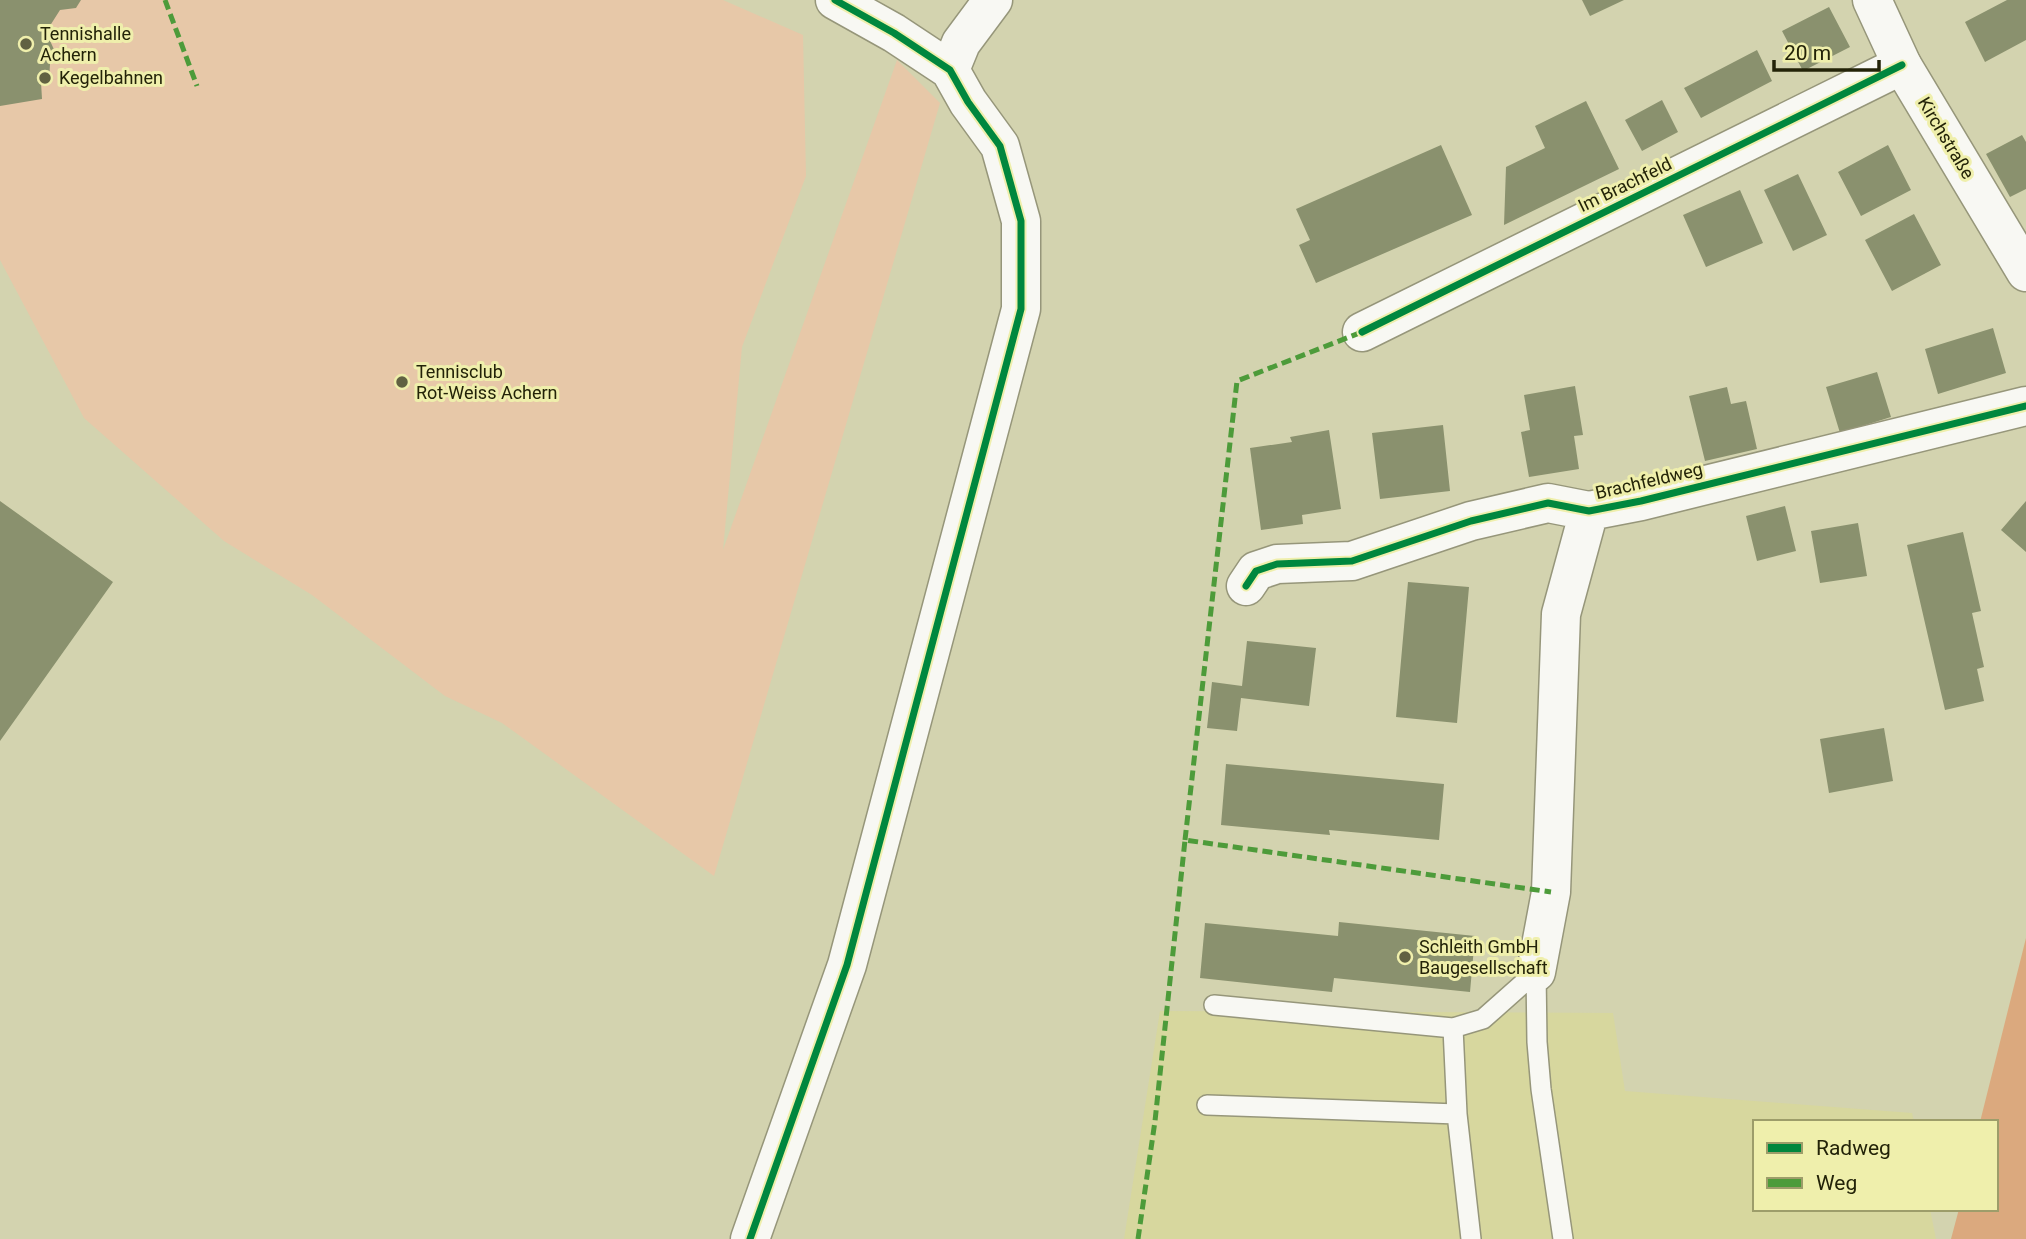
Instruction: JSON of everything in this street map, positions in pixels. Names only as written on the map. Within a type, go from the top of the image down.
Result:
[{"type":"street","points":[[750,1239],[847,965],[1021,309],[1021,221],[1000,146],[968,102],[950,70],[894,33],[835,0]]},
{"type":"street","points":[[950,70],[961,43],[993,0]]},
{"type":"street","name":"Kirchstraße","points":[[1872,0],[1902,65],[2026,272]]},
{"type":"street","name":"Im Brachfeld","points":[[1362,332],[1902,65]]},
{"type":"street","name":"Brachfeldweg","points":[[1246,586],[1256,571],[1277,564],[1352,561],[1471,521],[1548,503],[1589,511],[1641,501],[2026,406]]},
{"type":"street","name":"Brachfeldweg","points":[[1536,972],[1551,892],[1561,614],[1589,511]]},
{"type":"lane","points":[[1214,1005],[1453,1028],[1483,1018],[1536,972]]},
{"type":"lane","points":[[1536,972],[1541,1089],[1563,1239]]},
{"type":"lane","points":[[1453,1028],[1457,1114],[1471,1239]]},
{"type":"lane","points":[[1208,1105],[1457,1114]]},
{"type":"shaded area","name":"Tennisclub Rot-Weiss Achern","points":[[0,0],[723,0],[803,35],[806,176],[742,347],[723,550],[897,60],[940,103],[714,876],[502,723],[445,696],[312,595],[224,541],[84,418],[0,260]]},
{"type":"shaded area","points":[[2026,938],[2026,1239],[1951,1239],[1958,1211],[1998,1211],[1998,1120],[1980,1120]]},
{"type":"shaded area","name":"Schleith GmbH Baugesellschaft","points":[[1160,1011],[1613,1013],[1625,1091],[1912,1113],[1914,1120],[1753,1120],[1753,1211],[1930,1211],[1936,1239],[1124,1239]]},
{"type":"building","name":"Tennishalle Achern","points":[[0,0],[81,0],[76,8],[60,10],[46,32],[57,56],[50,64],[49,82],[41,82],[42,99],[0,106]]},
{"type":"building","points":[[1582,0],[1624,0],[1590,16]]},
{"type":"building","points":[[2007,0],[2026,0],[2026,40],[1985,62],[1965,22]]},
{"type":"building","points":[[1829,7],[1850,47],[1803,71],[1782,31]]},
{"type":"building","points":[[1757,50],[1772,81],[1701,118],[1684,88]]},
{"type":"building","points":[[1662,100],[1678,132],[1642,151],[1625,120]]},
{"type":"building","points":[[1586,101],[1619,169],[1504,225],[1506,167],[1545,148],[1535,126]]},
{"type":"building","points":[[2022,135],[2026,142],[2026,189],[2010,197],[1986,154]]},
{"type":"building","points":[[1441,145],[1472,215],[1316,283],[1299,245],[1310,240],[1296,209]]},
{"type":"building","points":[[1888,145],[1911,190],[1861,216],[1838,172]]},
{"type":"building","points":[[1798,174],[1827,235],[1793,251],[1764,190]]},
{"type":"building","points":[[1740,190],[1763,243],[1706,267],[1683,215]]},
{"type":"building","points":[[1914,214],[1941,265],[1892,291],[1865,240]]},
{"type":"building","points":[[1993,328],[2006,373],[1938,394],[1925,349]]},
{"type":"building","points":[[1877,372],[1891,417],[1840,433],[1826,387]]},
{"type":"building","points":[[1575,386],[1583,435],[1574,436],[1579,469],[1529,477],[1521,432],[1530,430],[1524,395]]},
{"type":"building","points":[[1727,387],[1731,404],[1746,401],[1757,449],[1705,461],[1689,396]]},
{"type":"building","points":[[1443,425],[1450,491],[1380,499],[1372,433]]},
{"type":"building","points":[[1329,430],[1341,509],[1302,515],[1303,524],[1261,530],[1250,448],[1292,442],[1290,437]]},
{"type":"building","points":[[0,501],[113,582],[0,741]]},
{"type":"building","points":[[2026,501],[2026,552],[2001,530]]},
{"type":"building","points":[[1785,506],[1796,551],[1757,561],[1746,516]]},
{"type":"building","points":[[1858,523],[1867,576],[1820,583],[1811,531]]},
{"type":"building","points":[[1963,532],[1981,611],[1972,613],[1984,667],[1977,669],[1984,701],[1945,710],[1907,545]]},
{"type":"building","points":[[1408,582],[1469,587],[1457,723],[1396,717]]},
{"type":"building","points":[[1247,641],[1316,648],[1309,706],[1241,698],[1237,731],[1207,728],[1212,682],[1242,686]]},
{"type":"building","points":[[1884,728],[1893,781],[1829,793],[1820,739]]},
{"type":"building","points":[[1226,764],[1444,784],[1439,840],[1329,830],[1330,835],[1221,825]]},
{"type":"building","points":[[1339,922],[1475,936],[1470,992],[1334,978],[1332,992],[1200,978],[1205,923],[1338,936]]},
{"type":"marked path","points":[[165,0],[197,86]]},
{"type":"marked path","points":[[1185,840],[1237,381],[1362,332]]},
{"type":"marked path","points":[[1138,1239],[1155,1121],[1185,840],[1551,892]]},
{"type":"cycle path","points":[[750,1239],[847,965],[1021,309],[1021,221],[1000,146],[968,102],[950,70],[894,33],[835,0]]},
{"type":"cycle path","points":[[1362,332],[1902,65]]},
{"type":"cycle path","points":[[1246,586],[1256,571],[1277,564],[1352,561],[1471,521],[1548,503],[1589,511],[1641,501],[2026,406]]},
{"type":"place","name":"Tennishalle Achern","points":[[26,44]]},
{"type":"place","name":"Kegelbahnen","points":[[45,78]]},
{"type":"place","name":"Tennisclub Rot-Weiss Achern","points":[[402,382]]},
{"type":"place","name":"Schleith GmbH Baugesellschaft","points":[[1405,957]]}]
